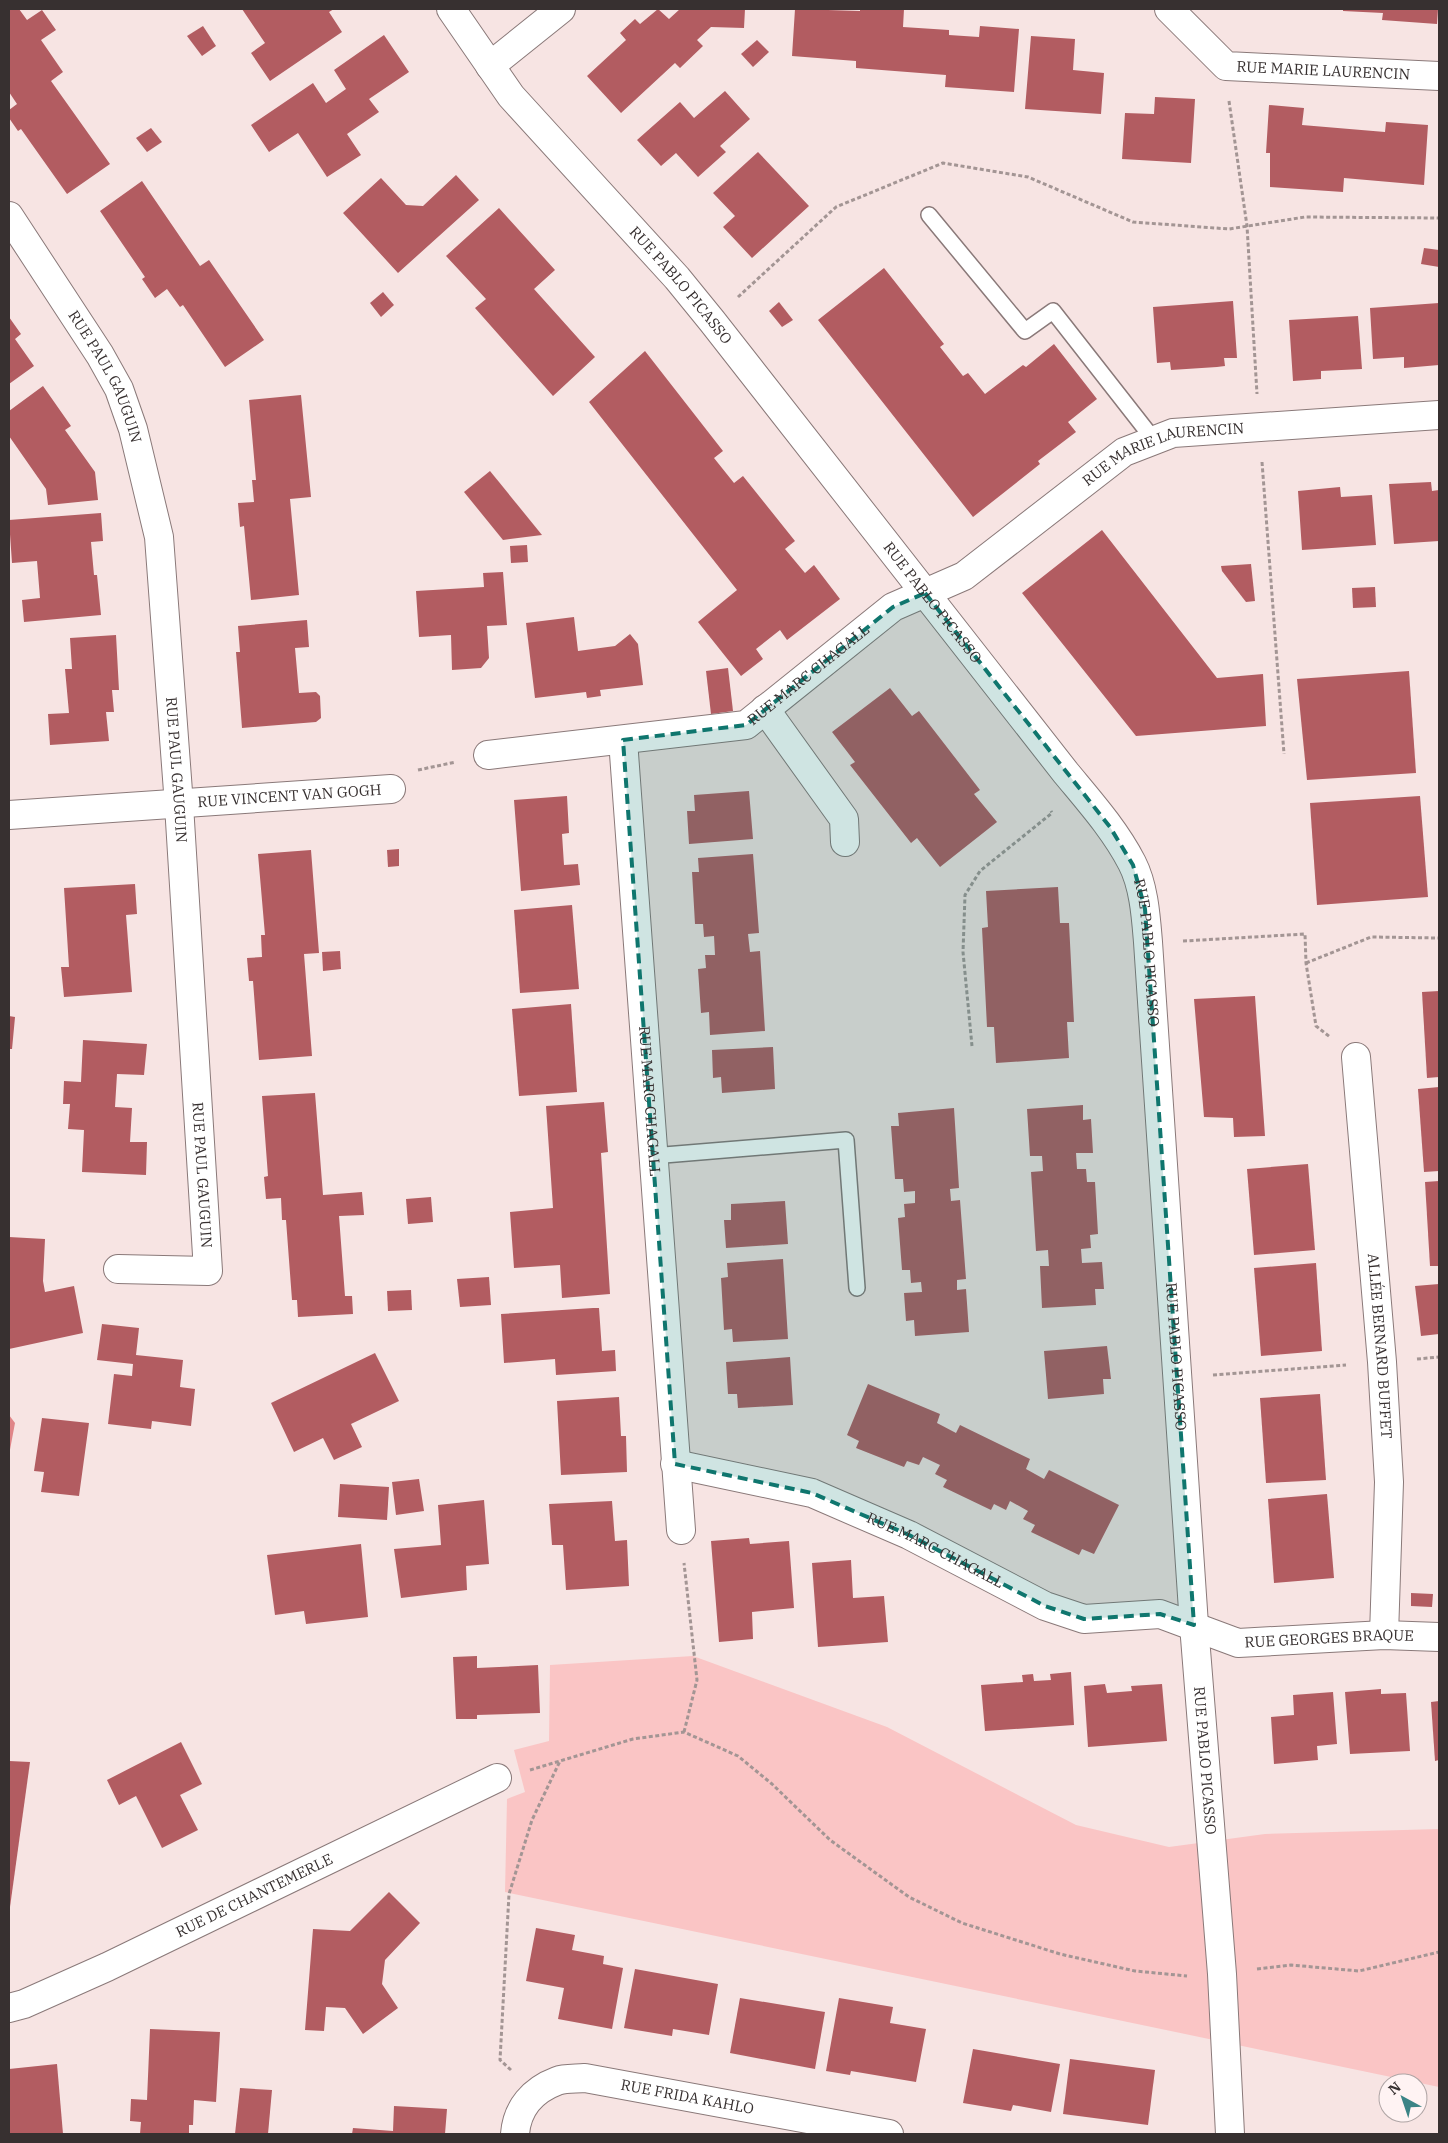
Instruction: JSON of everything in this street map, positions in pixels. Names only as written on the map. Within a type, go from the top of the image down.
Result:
[{"type":"street","name":"RUE PABLO PICASSO","points":[[451,9],[511,96],[677,278],[712,321],[1110,827],[1133,865],[1145,909],[1148,942],[1194,1625],[1222,1974],[1230,2134]]},
{"type":"street","points":[[490,66],[561,9]]},
{"type":"street","name":"RUE MARIE LAURENCIN","points":[[1169,9],[1226,66],[1439,76]]},
{"type":"street","name":"RUE PAUL GAUGUIN","points":[[9,216],[100,355],[119,389],[133,429],[159,537],[179,805],[208,1271],[118,1269]]},
{"type":"street","name":"RUE MARIE LAURENCIN","points":[[925,593],[964,576],[1124,452],[1173,433],[1439,415]]},
{"type":"street","name":"RUE MARC CHAGALL","points":[[488,755],[746,726],[893,607],[925,593]]},
{"type":"street","points":[[765,709],[844,819],[845,842]]},
{"type":"street","name":"RUE MARC CHAGALL","points":[[623,740],[674,1464],[681,1530]]},
{"type":"street","name":"RUE VINCENT VAN GOGH","points":[[9,815],[179,805],[391,789]]},
{"type":"street","name":"ALLÉE BERNARD BUFFET","points":[[1356,1057],[1382,1362],[1389,1482],[1384,1635]]},
{"type":"street","name":"RUE MARC CHAGALL","points":[[674,1464],[812,1493],[909,1535],[1044,1606],[1084,1619],[1160,1614],[1194,1625]]},
{"type":"street","name":"RUE GEORGES BRAQUE","points":[[1194,1625],[1238,1643],[1384,1635],[1439,1637]]},
{"type":"street","name":"RUE DE CHANTEMERLE","points":[[9,2008],[24,2004],[107,1967],[497,1778]]},
{"type":"street","name":"RUE FRIDA KAHLO","points":[[515,2134],[520,2109],[534,2094],[558,2080],[585,2078],[889,2134]]},
{"type":"lane","points":[[930,215],[1024,332],[1053,311],[1154,440]]},
{"type":"lane","points":[[652,1156],[846,1140],[857,1288]]},
{"type":"path","points":[[1226,66],[1228,96],[1247,226],[1259,428],[1284,754]]},
{"type":"path","points":[[712,321],[836,207],[943,163],[1028,177],[1133,222],[1229,229],[1305,217],[1439,218]]},
{"type":"path","points":[[391,789],[416,770],[488,755]]},
{"type":"path","points":[[972,1046],[963,952],[965,895],[980,871],[1052,813],[1039,796],[1066,773]]},
{"type":"path","points":[[1148,942],[1305,934],[1306,963],[1316,1026],[1356,1057]]},
{"type":"path","points":[[1306,963],[1371,937],[1439,938]]},
{"type":"path","points":[[1178,1378],[1439,1357]]},
{"type":"path","points":[[681,1530],[697,1680],[684,1732]]},
{"type":"path","points":[[497,1778],[633,1739],[684,1732],[738,1756],[772,1784],[830,1840],[909,1897],[962,1923],[1060,1954],[1135,1971],[1179,1977],[1222,1974],[1291,1965],[1359,1971],[1439,1952]]},
{"type":"path","points":[[534,2094],[500,2060],[509,1894],[532,1820],[560,1761]]},
{"type":"highlighted area","points":[[925,593],[1110,827],[1133,865],[1145,909],[1194,1625],[1160,1614],[1084,1619],[1045,1606],[909,1535],[812,1493],[675,1464],[623,740],[746,725],[893,607]]},
{"type":"shaded area","points":[[9,1415],[15,1423],[9,1455]]},
{"type":"shaded area","points":[[693,1656],[887,1727],[1076,1825],[1169,1847],[1265,1834],[1439,1829],[1439,2087],[1428,2085],[1428,2073],[1378,2074],[505,1892],[507,1799],[525,1792],[514,1750],[549,1741],[550,1665]]},
{"type":"building","points":[[9,9],[19,9],[27,20],[42,10],[56,30],[41,40],[63,72],[51,81],[110,164],[67,194],[21,129],[18,131],[9,118],[9,110],[17,104],[9,92]]},
{"type":"building","points":[[242,9],[334,9],[329,12],[342,32],[270,81],[251,53],[265,43]]},
{"type":"building","points":[[658,9],[669,19],[680,9],[745,9],[744,28],[711,27],[697,40],[703,46],[680,68],[675,63],[621,113],[587,76],[626,40],[620,33],[635,19],[640,24]]},
{"type":"building","points":[[795,9],[860,11],[860,9],[904,9],[903,27],[949,30],[949,35],[979,37],[980,26],[1019,29],[1014,92],[945,87],[946,75],[856,68],[856,61],[792,56]]},
{"type":"building","points":[[1343,9],[1438,9],[1437,24],[1382,20],[1383,13],[1343,11]]},
{"type":"building","points":[[203,26],[216,46],[202,56],[187,36]]},
{"type":"building","points":[[384,35],[409,72],[369,99],[379,112],[347,134],[361,155],[327,177],[298,133],[269,152],[251,125],[313,83],[326,103],[346,89],[334,70]]},
{"type":"building","points":[[1031,36],[1075,39],[1073,70],[1104,73],[1101,114],[1025,109]]},
{"type":"building","points":[[757,40],[769,52],[753,67],[741,54]]},
{"type":"building","points":[[725,91],[750,119],[720,146],[726,152],[698,177],[676,153],[661,166],[637,140],[680,102],[694,118]]},
{"type":"building","points":[[1155,97],[1195,99],[1191,163],[1122,159],[1125,113],[1154,114]]},
{"type":"building","points":[[1269,105],[1304,108],[1302,125],[1385,132],[1386,122],[1428,125],[1424,185],[1344,178],[1343,192],[1270,187],[1270,153],[1266,153]]},
{"type":"building","points":[[151,128],[162,142],[147,152],[136,138]]},
{"type":"building","points":[[758,152],[809,206],[752,258],[723,227],[735,216],[713,193]]},
{"type":"building","points":[[456,175],[479,200],[398,273],[343,213],[381,178],[406,205],[423,206]]},
{"type":"building","points":[[142,181],[200,266],[209,260],[264,340],[225,367],[183,305],[180,307],[167,289],[155,298],[142,279],[145,277],[100,211]]},
{"type":"building","points":[[499,208],[555,270],[534,289],[595,357],[553,396],[475,308],[486,299],[446,256]]},
{"type":"building","points":[[1424,248],[1439,250],[1439,267],[1421,264]]},
{"type":"building","points":[[884,268],[944,344],[940,347],[963,376],[968,373],[985,394],[1023,365],[1026,367],[1054,344],[1097,399],[1068,422],[1076,432],[1038,461],[1040,464],[973,517],[818,320]]},
{"type":"building","points":[[383,292],[394,305],[381,317],[370,303]]},
{"type":"building","points":[[1233,301],[1237,358],[1224,358],[1225,366],[1171,370],[1170,362],[1157,363],[1153,307]]},
{"type":"building","points":[[779,302],[793,320],[782,327],[769,311]]},
{"type":"building","points":[[1439,303],[1439,365],[1404,368],[1404,357],[1373,359],[1370,308]]},
{"type":"building","points":[[1358,316],[1362,369],[1321,371],[1321,379],[1293,381],[1289,320]]},
{"type":"building","points":[[9,317],[21,334],[15,339],[34,366],[9,384]]},
{"type":"building","points":[[645,351],[723,451],[714,458],[734,483],[743,476],[795,541],[785,549],[805,573],[814,565],[840,599],[787,640],[780,630],[756,649],[763,659],[741,676],[698,622],[737,590],[589,402]]},
{"type":"building","points":[[43,386],[71,426],[65,430],[95,472],[98,500],[48,505],[46,489],[9,436],[9,411]]},
{"type":"building","points":[[301,395],[311,497],[290,499],[299,595],[251,600],[244,526],[240,527],[238,503],[254,502],[252,480],[256,480],[249,400]]},
{"type":"building","points":[[490,471],[542,535],[503,540],[464,492]]},
{"type":"building","points":[[1431,482],[1432,491],[1439,490],[1439,541],[1394,544],[1389,484]]},
{"type":"building","points":[[1340,487],[1341,497],[1372,495],[1376,545],[1302,550],[1298,491]]},
{"type":"building","points":[[101,513],[103,541],[91,542],[94,575],[97,575],[101,615],[24,622],[22,600],[40,598],[37,561],[12,563],[9,520]]},
{"type":"building","points":[[1102,530],[1217,678],[1263,674],[1266,726],[1136,736],[1022,593]]},
{"type":"building","points":[[527,545],[528,562],[511,563],[510,546]]},
{"type":"building","points":[[1251,564],[1255,601],[1246,602],[1222,571],[1221,566]]},
{"type":"building","points":[[503,572],[507,625],[487,626],[489,658],[481,668],[452,670],[451,635],[419,637],[416,591],[484,587],[483,573]]},
{"type":"building","points":[[1375,587],[1376,607],[1353,608],[1352,588]]},
{"type":"building","points":[[574,617],[578,651],[615,646],[630,634],[638,644],[643,685],[600,690],[601,696],[587,698],[586,692],[535,698],[526,623]]},
{"type":"building","points":[[307,620],[309,647],[295,648],[299,693],[316,692],[320,696],[321,718],[316,722],[242,728],[236,652],[240,652],[238,626]]},
{"type":"building","points":[[116,635],[119,690],[112,690],[114,712],[106,712],[109,741],[50,745],[48,714],[69,713],[65,669],[72,669],[70,638]]},
{"type":"building","points":[[728,668],[733,711],[711,714],[706,671]]},
{"type":"building","points":[[1409,671],[1416,773],[1307,780],[1297,679]]},
{"type":"building","points":[[890,688],[912,716],[919,711],[980,790],[974,794],[997,822],[940,867],[917,838],[911,843],[850,765],[855,762],[832,732]]},
{"type":"building","points":[[749,791],[753,839],[689,844],[687,811],[695,811],[694,795]]},
{"type":"building","points":[[567,796],[569,833],[562,834],[564,865],[578,864],[580,885],[521,891],[514,800]]},
{"type":"building","points":[[1420,796],[1428,897],[1317,905],[1310,803]]},
{"type":"building","points":[[399,849],[399,866],[388,867],[387,850]]},
{"type":"building","points":[[311,850],[319,953],[304,954],[312,1056],[259,1060],[253,981],[249,981],[247,958],[262,957],[261,935],[265,935],[258,854]]},
{"type":"building","points":[[753,854],[759,933],[748,934],[750,952],[760,951],[765,1031],[710,1035],[709,1012],[701,1013],[698,969],[706,968],[705,955],[715,955],[714,936],[704,937],[703,924],[695,924],[692,872],[699,872],[698,858]]},
{"type":"building","points":[[135,884],[137,914],[126,915],[132,992],[64,997],[61,967],[69,967],[64,888]]},
{"type":"building","points":[[1058,887],[1060,923],[1069,923],[1074,1022],[1067,1022],[1069,1058],[996,1063],[994,1027],[987,1027],[982,928],[988,927],[986,891]]},
{"type":"building","points":[[572,905],[579,989],[520,993],[514,910]]},
{"type":"building","points":[[340,951],[341,969],[323,971],[322,952]]},
{"type":"building","points":[[1439,991],[1439,1077],[1427,1078],[1422,992]]},
{"type":"building","points":[[1255,996],[1265,1136],[1234,1137],[1233,1118],[1204,1117],[1194,999]]},
{"type":"building","points":[[571,1004],[577,1092],[519,1096],[512,1009]]},
{"type":"building","points":[[9,1016],[15,1017],[12,1049],[9,1049]]},
{"type":"building","points":[[83,1040],[147,1044],[144,1075],[117,1074],[115,1107],[132,1108],[130,1142],[147,1142],[146,1175],[82,1172],[84,1130],[68,1129],[70,1104],[63,1104],[64,1081],[81,1082]]},
{"type":"building","points":[[773,1047],[775,1089],[722,1093],[721,1077],[713,1078],[712,1050]]},
{"type":"building","points":[[1439,1087],[1439,1171],[1424,1172],[1418,1089]]},
{"type":"building","points":[[315,1093],[323,1195],[362,1192],[364,1215],[339,1216],[345,1296],[352,1296],[353,1314],[298,1317],[297,1300],[292,1300],[286,1220],[282,1220],[281,1198],[266,1199],[264,1177],[268,1176],[262,1096]]},
{"type":"building","points":[[604,1102],[608,1152],[601,1153],[610,1294],[562,1298],[560,1265],[514,1268],[510,1212],[553,1208],[546,1106]]},
{"type":"building","points":[[1083,1105],[1083,1120],[1091,1119],[1093,1153],[1076,1153],[1077,1169],[1086,1169],[1087,1182],[1095,1182],[1098,1234],[1090,1235],[1091,1248],[1081,1249],[1082,1263],[1102,1262],[1104,1289],[1095,1289],[1096,1305],[1042,1308],[1040,1266],[1049,1266],[1048,1250],[1036,1251],[1031,1172],[1043,1171],[1042,1156],[1030,1156],[1027,1109]]},
{"type":"building","points":[[954,1108],[959,1188],[950,1189],[951,1201],[960,1200],[966,1279],[957,1280],[957,1290],[966,1289],[969,1332],[915,1336],[914,1320],[906,1321],[904,1293],[922,1292],[921,1282],[911,1283],[910,1270],[902,1270],[898,1218],[905,1217],[904,1204],[915,1203],[915,1191],[904,1192],[903,1179],[895,1179],[891,1126],[899,1126],[898,1113]]},
{"type":"building","points":[[1308,1164],[1315,1250],[1254,1255],[1247,1169]]},
{"type":"building","points":[[1439,1181],[1439,1266],[1430,1266],[1425,1182]]},
{"type":"building","points":[[431,1197],[433,1222],[408,1224],[406,1199]]},
{"type":"building","points":[[785,1201],[788,1244],[726,1248],[724,1220],[731,1220],[731,1204]]},
{"type":"building","points":[[9,1237],[45,1239],[43,1281],[45,1292],[74,1286],[83,1333],[9,1349]]},
{"type":"building","points":[[783,1259],[788,1339],[733,1342],[732,1329],[724,1330],[721,1278],[728,1277],[727,1263]]},
{"type":"building","points":[[1316,1263],[1322,1351],[1261,1356],[1254,1268]]},
{"type":"building","points":[[489,1277],[491,1305],[460,1307],[457,1279]]},
{"type":"building","points":[[1439,1284],[1439,1334],[1421,1336],[1415,1286]]},
{"type":"building","points":[[411,1290],[412,1310],[388,1311],[387,1291]]},
{"type":"building","points":[[599,1308],[602,1351],[615,1350],[616,1371],[556,1375],[555,1359],[504,1363],[501,1314]]},
{"type":"building","points":[[102,1324],[139,1328],[136,1355],[183,1360],[180,1387],[195,1389],[191,1426],[152,1421],[151,1429],[108,1424],[114,1374],[132,1376],[133,1364],[97,1360]]},
{"type":"building","points":[[1107,1346],[1111,1379],[1103,1379],[1104,1394],[1048,1399],[1044,1351]]},
{"type":"building","points":[[375,1353],[399,1401],[351,1424],[362,1447],[334,1460],[323,1438],[294,1452],[271,1403]]},
{"type":"building","points":[[790,1357],[793,1405],[738,1408],[737,1394],[728,1394],[726,1362]]},
{"type":"building","points":[[868,1384],[940,1414],[937,1423],[956,1433],[960,1425],[1030,1459],[1026,1469],[1044,1479],[1049,1470],[1119,1505],[1094,1554],[1082,1549],[1079,1555],[1031,1532],[1035,1525],[1023,1519],[1028,1511],[1010,1501],[1006,1510],[994,1504],[991,1510],[943,1487],[947,1480],[935,1474],[940,1465],[923,1457],[919,1465],[907,1461],[904,1467],[856,1448],[859,1441],[847,1435]]},
{"type":"building","points":[[1320,1394],[1326,1480],[1266,1483],[1260,1398]]},
{"type":"building","points":[[619,1397],[621,1436],[626,1436],[627,1472],[561,1475],[557,1401]]},
{"type":"building","points":[[42,1418],[89,1423],[79,1496],[41,1492],[44,1472],[34,1471]]},
{"type":"building","points":[[419,1479],[424,1511],[396,1515],[392,1482]]},
{"type":"building","points":[[340,1484],[389,1487],[387,1520],[338,1517]]},
{"type":"building","points":[[1327,1494],[1334,1578],[1274,1583],[1268,1499]]},
{"type":"building","points":[[484,1500],[489,1564],[466,1566],[467,1590],[401,1598],[394,1549],[441,1545],[438,1505]]},
{"type":"building","points":[[612,1501],[615,1541],[627,1540],[629,1586],[566,1590],[563,1545],[552,1545],[549,1504]]},
{"type":"building","points":[[749,1538],[750,1544],[789,1541],[794,1608],[752,1612],[753,1639],[719,1642],[711,1541]]},
{"type":"building","points":[[361,1544],[368,1617],[306,1624],[304,1611],[275,1615],[267,1555]]},
{"type":"building","points":[[851,1560],[853,1598],[884,1596],[888,1642],[818,1647],[812,1563]]},
{"type":"building","points":[[1411,1593],[1433,1594],[1432,1607],[1411,1606]]},
{"type":"building","points":[[477,1656],[477,1668],[538,1665],[540,1713],[477,1715],[477,1719],[456,1719],[453,1657]]},
{"type":"building","points":[[1071,1672],[1074,1725],[985,1731],[981,1685],[1023,1682],[1022,1675],[1033,1674],[1034,1681],[1051,1680],[1050,1674]]},
{"type":"building","points":[[1105,1684],[1107,1693],[1132,1691],[1131,1686],[1162,1684],[1167,1741],[1088,1747],[1084,1686]]},
{"type":"building","points":[[1381,1689],[1381,1694],[1406,1693],[1410,1751],[1350,1754],[1345,1692]]},
{"type":"building","points":[[1333,1692],[1337,1744],[1317,1746],[1318,1760],[1274,1764],[1271,1717],[1294,1715],[1293,1695]]},
{"type":"building","points":[[1439,1701],[1439,1760],[1435,1761],[1431,1702]]},
{"type":"building","points":[[181,1742],[202,1784],[180,1795],[198,1830],[162,1848],[136,1796],[119,1805],[107,1780]]},
{"type":"building","points":[[9,1761],[30,1762],[10,1907],[9,1907]]},
{"type":"building","points":[[389,1892],[420,1923],[385,1960],[382,1984],[398,2008],[363,2034],[345,2008],[326,2007],[324,2031],[305,2030],[313,1929],[350,1931]]},
{"type":"building","points":[[536,1928],[575,1935],[572,1950],[604,1956],[603,1964],[623,1968],[612,2029],[558,2019],[564,1988],[526,1981]]},
{"type":"building","points":[[635,1969],[718,1984],[709,2035],[673,2029],[672,2036],[624,2028]]},
{"type":"building","points":[[740,1998],[825,2012],[815,2069],[730,2053]]},
{"type":"building","points":[[839,1998],[893,2007],[890,2023],[926,2029],[916,2082],[851,2071],[850,2075],[826,2071]]},
{"type":"building","points":[[150,2029],[220,2032],[216,2102],[194,2100],[193,2125],[189,2125],[189,2134],[140,2134],[141,2122],[130,2121],[131,2099],[147,2100]]},
{"type":"building","points":[[973,2049],[1060,2064],[1051,2112],[1013,2105],[1011,2111],[963,2103]]},
{"type":"building","points":[[1070,2059],[1155,2070],[1148,2125],[1063,2114]]},
{"type":"building","points":[[57,2064],[63,2134],[9,2134],[9,2069]]},
{"type":"building","points":[[240,2088],[272,2090],[268,2134],[235,2134]]},
{"type":"building","points":[[394,2106],[447,2109],[445,2134],[352,2134],[353,2128],[393,2131]]}]
